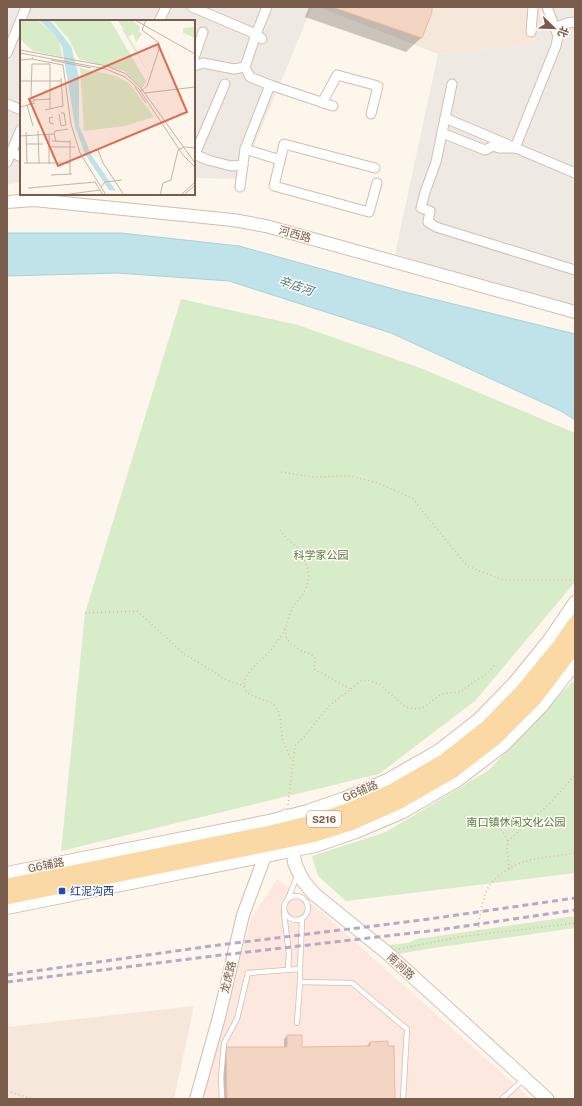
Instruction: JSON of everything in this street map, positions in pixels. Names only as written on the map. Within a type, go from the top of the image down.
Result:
[{"type":"main road","name":"G6辅路","points":[[7,896],[289,834],[311,823],[350,810],[393,791],[444,761],[487,728],[523,691],[559,647],[575,624]]},
{"type":"main road","name":"G6辅路","points":[[7,886],[289,834],[312,835],[352,822],[398,802],[452,771],[496,737],[534,699],[575,645]]},
{"type":"main road","name":"南涧路","points":[[289,834],[295,864],[311,899],[386,952],[547,1099]]},
{"type":"street","points":[[21,20],[26,7]]},
{"type":"street","points":[[160,20],[166,7]]},
{"type":"street","points":[[192,7],[259,37]]},
{"type":"street","points":[[245,68],[259,37],[267,7]]},
{"type":"street","points":[[531,32],[533,7]]},
{"type":"street","points":[[515,148],[556,46],[558,36],[547,7]]},
{"type":"street","points":[[7,53],[20,22]]},
{"type":"street","points":[[556,28],[568,22],[575,22]]},
{"type":"street","points":[[195,55],[203,32]]},
{"type":"street","points":[[195,66],[203,63],[234,69],[245,68]]},
{"type":"street","points":[[245,68],[250,78],[333,106]]},
{"type":"street","points":[[322,103],[337,75],[378,86],[371,114]]},
{"type":"street","points":[[195,152],[224,84]]},
{"type":"street","points":[[452,84],[436,162],[420,208],[430,211],[428,222],[436,227],[575,270]]},
{"type":"street","points":[[240,187],[245,149],[270,85]]},
{"type":"street","points":[[7,104],[20,110]]},
{"type":"street","points":[[445,118],[575,173]]},
{"type":"street","points":[[7,162],[20,131]]},
{"type":"street","points":[[442,133],[485,150],[493,146],[499,148],[515,148]]},
{"type":"street","points":[[375,168],[284,144],[274,186],[369,212],[377,183]]},
{"type":"street","points":[[245,149],[280,160]]},
{"type":"street","points":[[11,152],[20,156]]},
{"type":"street","points":[[195,154],[208,160],[231,166],[243,166]]},
{"type":"street","name":"河西路","points":[[7,202],[34,200],[233,220],[266,226],[575,312]]},
{"type":"street","name":"G6辅路","points":[[7,908],[265,856],[289,834],[307,811],[345,798],[387,780],[438,751],[479,719],[514,683],[549,640],[575,602]]},
{"type":"street","name":"G6辅路","points":[[7,873],[289,834],[315,846],[356,832],[403,812],[458,780],[504,745],[542,706],[575,664]]},
{"type":"street","name":"龙虎路","points":[[196,1099],[243,915],[265,856]]},
{"type":"lane","points":[[288,969],[288,953],[283,906],[288,898],[298,872]]},
{"type":"lane","points":[[288,898],[291,896],[300,896],[311,899],[307,913],[302,919],[297,1023]]},
{"type":"lane","points":[[284,914],[290,919],[302,919]]},
{"type":"lane","points":[[222,1099],[221,1077],[224,1042],[237,1019],[248,973],[300,969]]},
{"type":"lane","points":[[300,982],[352,983],[407,1029],[403,1099]]},
{"type":"lane","points":[[502,1099],[525,1079]]},
{"type":"path","points":[[281,472],[314,477],[350,476],[378,483],[412,498],[467,566],[504,580],[575,580]]},
{"type":"path","points":[[280,530],[287,539],[302,551],[309,576],[307,586],[302,596],[293,606],[285,629],[270,652],[258,662],[248,674],[245,680],[245,686],[246,690],[253,696],[274,705],[279,713],[283,740],[292,763]]},
{"type":"path","points":[[85,613],[137,611],[184,654],[213,670],[224,680],[245,686]]},
{"type":"path","points":[[285,629],[286,637],[291,644],[302,651],[311,654],[315,658],[314,669],[351,688]]},
{"type":"path","points":[[289,834],[292,763],[295,746],[329,706],[360,681],[368,680],[379,684],[406,707],[415,709],[424,706],[440,695],[461,692],[466,686],[481,678],[495,665]]},
{"type":"path","points":[[509,869],[507,848],[508,841],[549,804],[575,775]]},
{"type":"path","points":[[498,826],[508,841]]},
{"type":"path","points":[[478,935],[479,918],[487,888],[501,873],[526,862],[575,853]]},
{"type":"path","points":[[386,952],[459,937],[575,923]]},
{"type":"path","points":[[7,1091],[32,1099]]},
{"type":"shaded area","points":[[7,7],[312,7],[240,179],[195,178],[195,20],[20,20],[20,182],[7,185]]},
{"type":"shaded area","points":[[319,7],[543,7],[532,45],[438,54]]},
{"type":"shaded area","points":[[543,7],[571,7],[575,9],[575,308],[395,254],[438,54],[532,45]]},
{"type":"shaded area","points":[[277,879],[318,909],[531,1099],[202,1099],[251,919]]},
{"type":"shaded area","points":[[194,1006],[174,1099],[7,1099],[7,1027]]},
{"type":"green space","name":"科学家公园","points":[[181,299],[298,325],[423,369],[575,433],[575,582],[476,700],[379,774],[61,851],[85,613]]},
{"type":"green space","name":"南口镇休闲文化公园","points":[[575,679],[575,873],[346,901],[318,876],[312,856],[386,832],[489,770]]},
{"type":"green space","points":[[575,916],[575,928],[399,954],[389,945],[408,943],[417,939]]},
{"type":"water","name":"辛店河","points":[[7,233],[121,233],[239,246],[401,291],[575,334],[575,420],[561,411],[391,333],[229,281],[118,273],[7,276]]},
{"type":"building","points":[[332,7],[432,7],[432,12],[422,38]]},
{"type":"building","points":[[287,1035],[302,1035],[302,1047],[370,1046],[370,1042],[388,1041],[388,1046],[394,1046],[395,1099],[227,1099],[226,1047],[287,1047]]},
{"type":"railway","points":[[7,975],[211,946],[422,920],[575,898]]},
{"type":"railway","points":[[7,982],[438,930],[575,910]]},
{"type":"place","name":"红泥沟西","points":[[62,891]]}]
